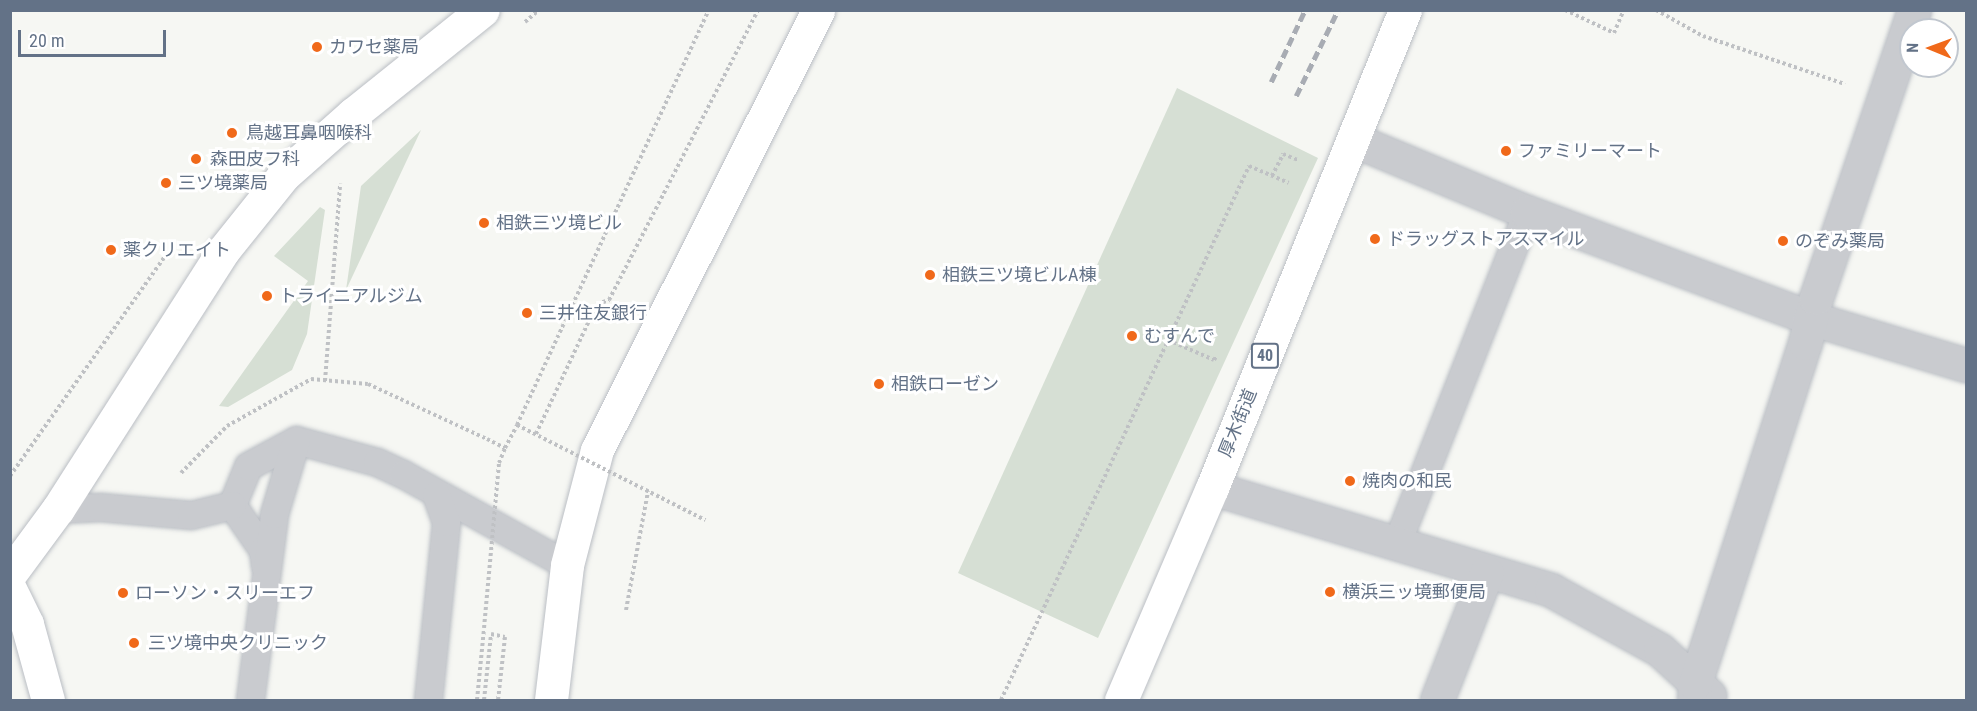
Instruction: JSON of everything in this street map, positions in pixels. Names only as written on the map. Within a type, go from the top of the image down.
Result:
[{"type":"street","points":[[10,574],[58,509],[223,251],[284,176],[353,114],[483,10]]},
{"type":"street","points":[[551,700],[567,565],[597,450],[818,10]]},
{"type":"street","name":"厚木街道","points":[[1121,700],[1212,488],[1405,10]]},
{"type":"street","points":[[1701,695],[1810,318],[1883,96],[1914,10]]},
{"type":"street","points":[[1354,140],[1527,212],[1810,318],[1966,365]]},
{"type":"street","points":[[1212,488],[1551,590],[1660,650],[1701,695]]},
{"type":"street","points":[[1437,700],[1487,572]]},
{"type":"street","points":[[10,589],[27,624],[48,700]]},
{"type":"lane","points":[[1396,545],[1527,212]]},
{"type":"lane","points":[[232,505],[248,466],[296,440],[377,462],[567,565]]},
{"type":"lane","points":[[250,700],[265,569],[274,514],[296,440]]},
{"type":"lane","points":[[428,700],[446,522],[436,495]]},
{"type":"lane","points":[[58,509],[100,507],[191,515],[232,505]]},
{"type":"lane","points":[[232,505],[263,550],[265,569]]},
{"type":"path","points":[[477,700],[499,462],[708,10]]},
{"type":"path","points":[[536,434],[597,304],[609,300],[758,10]]},
{"type":"path","points":[[1565,10],[1614,33],[1624,10]]},
{"type":"path","points":[[1656,10],[1703,36],[1883,96]]},
{"type":"path","points":[[1272,176],[1283,154],[1298,160],[1302,151]]},
{"type":"path","points":[[1001,700],[1249,166],[1290,184]]},
{"type":"path","points":[[325,381],[340,173]]},
{"type":"path","points":[[1168,340],[1214,360],[1218,353]]},
{"type":"path","points":[[368,384],[506,448]]},
{"type":"path","points":[[517,424],[705,520]]},
{"type":"path","points":[[626,610],[648,491]]},
{"type":"path","points":[[484,700],[491,634],[505,637],[498,700]]},
{"type":"shaded area","points":[[1177,88],[1318,158],[1098,638],[958,573]]},
{"type":"shaded area","points":[[421,130],[346,290],[361,186]]},
{"type":"shaded area","points":[[320,207],[325,210],[307,334],[292,370],[228,407],[219,406],[308,281],[274,256]]},
{"type":"railway","points":[[1271,82],[1305,10]]},
{"type":"railway","points":[[1296,96],[1338,10]]},
{"type":"place","name":"カワセ薬局","points":[[317,47]]},
{"type":"place","name":"鳥越耳鼻咽喉科","points":[[232,133]]},
{"type":"place","name":"ファミリーマート","points":[[1506,151]]},
{"type":"place","name":"森田皮フ科","points":[[196,159]]},
{"type":"place","name":"三ツ境薬局","points":[[166,183]]},
{"type":"place","name":"相鉄三ツ境ビル","points":[[484,223]]},
{"type":"place","name":"ドラッグストアスマイル","points":[[1375,239]]},
{"type":"place","name":"のぞみ薬局","points":[[1783,241]]},
{"type":"place","name":"薬クリエイト","points":[[111,250]]},
{"type":"place","name":"相鉄三ツ境ビルA棟","points":[[930,275]]},
{"type":"place","name":"トライニアルジム","points":[[267,296]]},
{"type":"place","name":"三井住友銀行","points":[[527,313]]},
{"type":"place","name":"むすんで","points":[[1132,336]]},
{"type":"place","name":"相鉄ローゼン","points":[[879,384]]},
{"type":"place","name":"焼肉の和民","points":[[1350,481]]},
{"type":"place","name":"横浜三ッ境郵便局","points":[[1330,592]]},
{"type":"place","name":"ローソン・スリーエフ","points":[[123,593]]},
{"type":"place","name":"三ツ境中央クリニック","points":[[134,643]]}]
